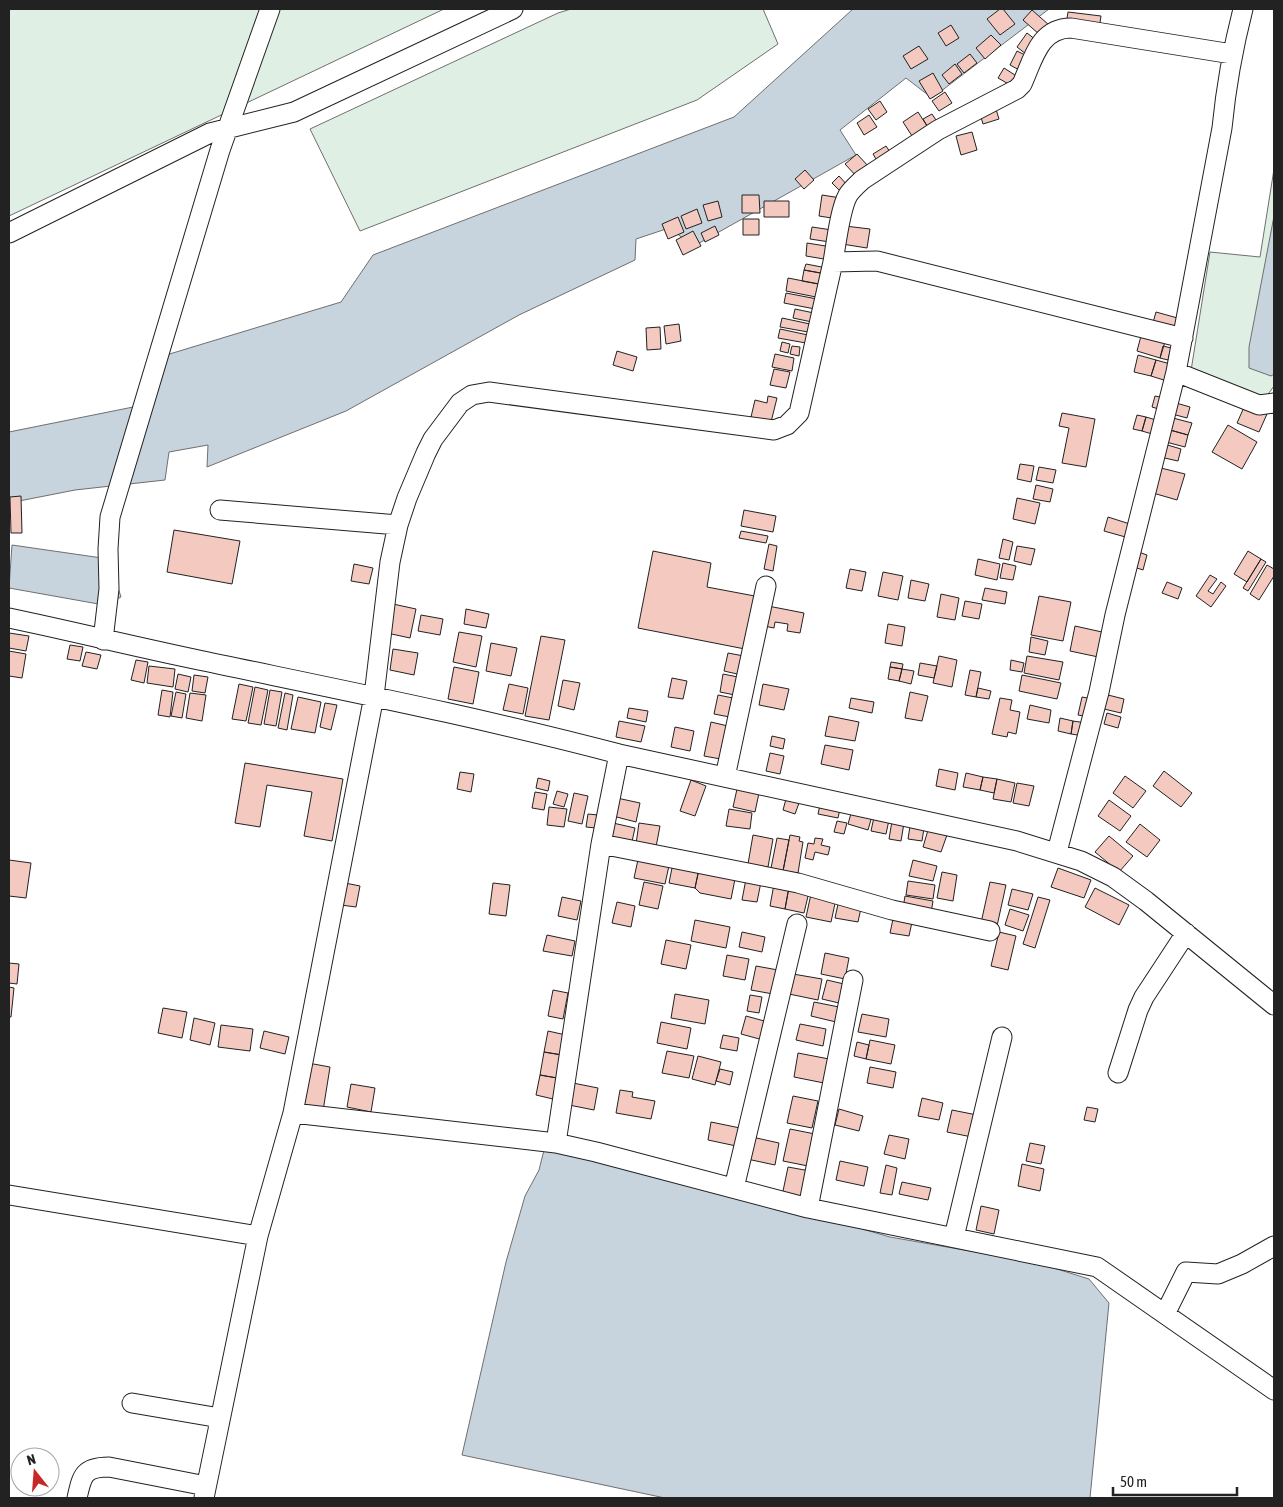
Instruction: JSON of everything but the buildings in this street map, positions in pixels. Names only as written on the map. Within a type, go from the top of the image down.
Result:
[{"type":"street","points":[[104,640],[109,589],[108,549],[110,517],[220,150],[270,9]]},
{"type":"street","points":[[9,233],[210,133],[294,112],[513,9]]},
{"type":"street","points":[[1057,852],[1099,692],[1115,615],[1176,372],[1222,128],[1232,54],[1243,9]]},
{"type":"street","points":[[77,1498],[82,1477],[87,1471],[98,1467],[108,1467],[205,1492],[258,1236],[293,1113],[374,696],[390,562],[398,525],[429,446],[460,403],[472,396],[489,392],[774,430],[787,425],[799,413],[844,206],[848,196],[862,180],[938,130],[1017,90],[1022,84],[1040,44],[1053,31],[1061,28],[1071,28],[1232,54]]},
{"type":"street","points":[[833,262],[877,261],[1183,338]]},
{"type":"street","points":[[1176,372],[1260,405],[1274,403]]},
{"type":"street","points":[[220,510],[398,525]]},
{"type":"street","points":[[725,776],[766,586]]},
{"type":"street","points":[[9,618],[104,640],[374,696],[619,754],[1017,841],[1057,852],[1081,861],[1113,877],[1186,933],[1274,1005]]},
{"type":"street","points":[[556,1143],[601,844],[619,754]]},
{"type":"street","points":[[601,844],[798,883],[892,910],[990,931]]},
{"type":"street","points":[[734,1188],[797,924]]},
{"type":"street","points":[[1118,1073],[1144,997],[1186,933]]},
{"type":"street","points":[[808,1208],[853,980]]},
{"type":"street","points":[[954,1237],[1002,1037]]},
{"type":"street","points":[[293,1113],[556,1143],[808,1208],[1097,1267],[1274,1390]]},
{"type":"street","points":[[9,1195],[258,1236]]},
{"type":"street","points":[[1165,1314],[1186,1272],[1218,1274],[1242,1264],[1274,1246]]},
{"type":"street","points":[[132,1402],[220,1418]]},
{"type":"green space","points":[[9,9],[444,9],[9,216]]},
{"type":"green space","points":[[571,9],[763,9],[778,44],[697,100],[360,231],[310,129],[558,13]]},
{"type":"green space","points":[[1274,169],[1274,386],[1266,397],[1190,377],[1210,252],[1260,257]]},
{"type":"shaded area","points":[[853,9],[1049,9],[932,98],[906,78],[840,130],[856,155],[694,246],[669,228],[636,239],[635,260],[519,315],[346,411],[207,467],[208,445],[169,452],[165,480],[75,490],[9,503],[9,432],[153,403],[163,356],[341,302],[373,255],[734,117]]},
{"type":"shaded area","points":[[1274,216],[1274,374],[1271,376],[1249,368],[1249,347]]},
{"type":"shaded area","points":[[12,545],[109,559],[121,597],[104,605],[9,588]]},
{"type":"shaded area","points":[[544,1150],[600,1157],[890,1237],[1038,1263],[1089,1279],[1109,1303],[1090,1498],[665,1498],[462,1455],[506,1262],[525,1196],[539,1170]]}]
